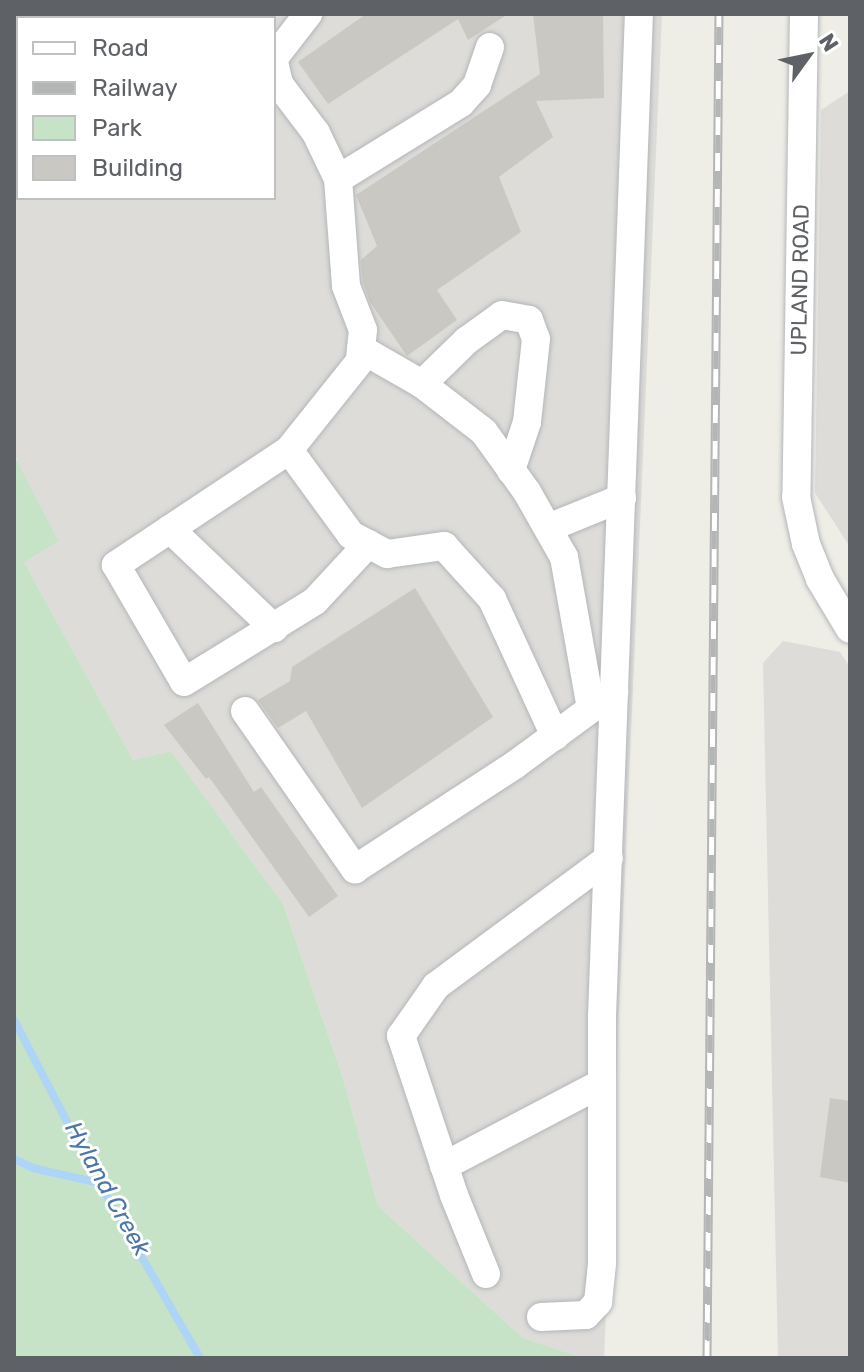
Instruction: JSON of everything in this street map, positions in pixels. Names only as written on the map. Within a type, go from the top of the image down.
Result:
[{"type":"street","points":[[276,57],[308,14]]},
{"type":"street","points":[[541,1317],[586,1315],[598,1302],[603,1209],[602,1083],[614,692],[639,14]]},
{"type":"street","name":"UPLAND ROAD","points":[[804,14],[796,497],[806,544],[832,604],[850,629]]},
{"type":"street","points":[[338,179],[461,103],[477,85],[490,47]]},
{"type":"street","points":[[276,70],[279,84],[316,133],[338,179],[346,286],[363,330],[360,361],[289,450],[116,565],[184,682],[315,601],[368,544]]},
{"type":"street","points":[[422,384],[466,341],[502,315],[529,320],[536,339],[527,422],[511,470]]},
{"type":"street","points":[[361,349],[422,384],[484,432],[511,470],[564,557],[591,709]]},
{"type":"street","points":[[289,450],[351,535],[387,554],[444,546],[492,599],[555,736]]},
{"type":"street","points":[[548,528],[622,498]]},
{"type":"street","points":[[170,529],[274,628]]},
{"type":"street","points":[[245,711],[355,869],[555,736],[614,692]]},
{"type":"street","points":[[486,1274],[444,1166],[401,1036],[436,986],[609,858]]},
{"type":"street","points":[[444,1166],[602,1083]]},
{"type":"shaded area","points":[[14,14],[662,14],[604,1358],[584,1358],[523,1338],[378,1206],[343,1078],[283,904],[171,751],[133,760],[24,562],[17,459],[14,455]]},
{"type":"shaded area","points":[[850,91],[850,547],[815,493],[821,110]]},
{"type":"shaded area","points":[[783,641],[840,652],[850,667],[850,1358],[778,1358],[763,663]]},
{"type":"green space","points":[[14,455],[58,541],[24,562],[133,760],[171,751],[283,904],[343,1078],[378,1206],[523,1338],[584,1358],[14,1358]]},
{"type":"building","points":[[366,14],[508,14],[468,40],[458,19],[328,104],[298,62]]},
{"type":"building","points":[[533,14],[603,14],[604,98],[536,101],[553,137],[499,177],[521,232],[437,290],[457,320],[407,356],[370,302],[363,282],[361,260],[377,246],[356,195],[540,74]]},
{"type":"building","points":[[415,588],[493,717],[362,808],[306,711],[278,728],[258,700],[290,681],[292,667]]},
{"type":"building","points":[[198,703],[254,792],[261,787],[338,896],[309,917],[209,777],[206,779],[164,725]]},
{"type":"building","points":[[830,1098],[850,1101],[850,1183],[820,1177]]},
{"type":"waterway","name":"Hyland Creek","points":[[14,1020],[99,1183],[200,1358]]},
{"type":"waterway","points":[[14,1159],[33,1168],[99,1183]]},
{"type":"railway","points":[[707,1358],[719,14]]}]
